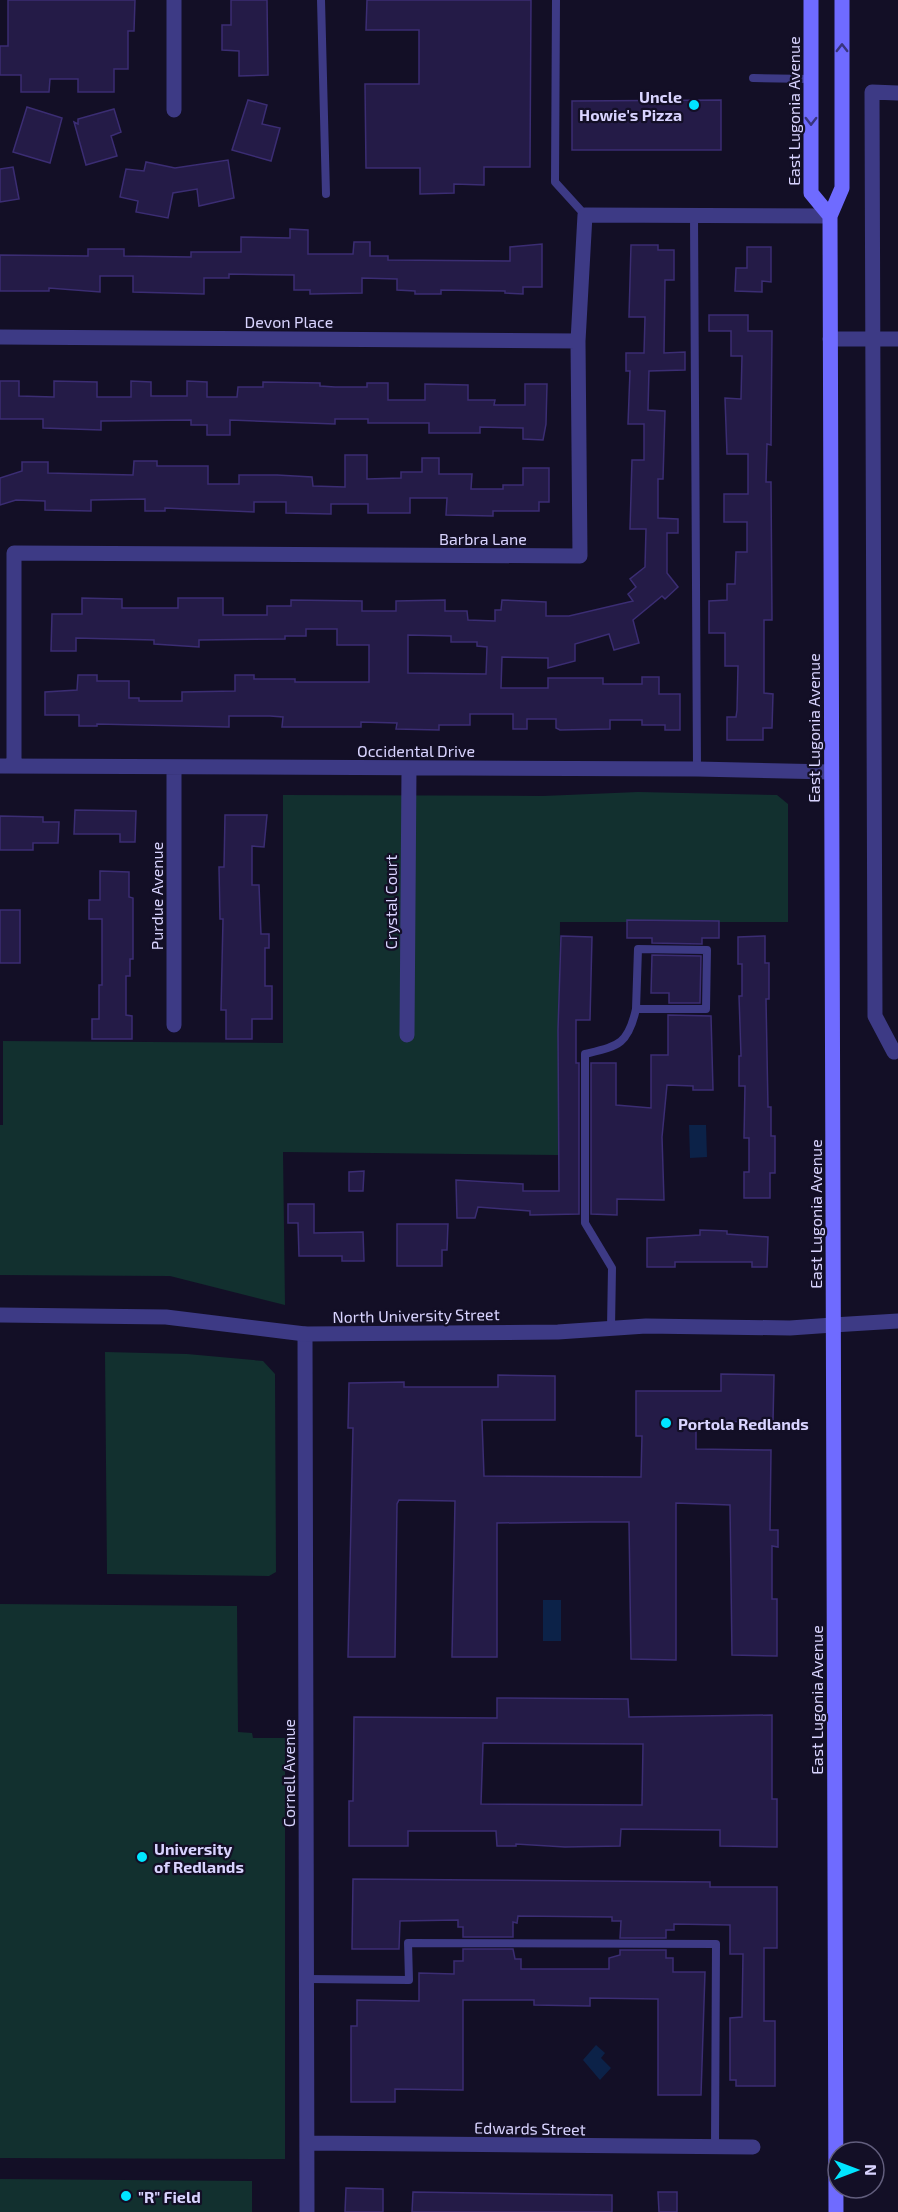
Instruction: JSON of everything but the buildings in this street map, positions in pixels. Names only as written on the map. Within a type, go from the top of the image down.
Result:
[{"type":"main road","name":"East Lugonia Avenue","points":[[811,0],[811,193],[830,216]]},
{"type":"main road","name":"East Lugonia Avenue","points":[[836,2212],[830,216],[842,188],[842,0]]},
{"type":"street","points":[[174,0],[174,110]]},
{"type":"street","points":[[894,1052],[875,1016],[872,92],[898,93]]},
{"type":"street","points":[[585,215],[830,216]]},
{"type":"street","name":"Barbra Lane","points":[[7,766],[14,553],[580,556],[578,341],[585,215]]},
{"type":"street","name":"Devon Place","points":[[0,337],[578,341]]},
{"type":"street","points":[[830,339],[898,339]]},
{"type":"street","name":"Occidental Drive","points":[[7,766],[697,769],[831,772]]},
{"type":"street","name":"Purdue Avenue","points":[[174,768],[174,1025]]},
{"type":"street","name":"Crystal Court","points":[[407,1035],[409,768]]},
{"type":"street","name":"North University Street","points":[[0,1315],[166,1317],[305,1334],[558,1332],[611,1328],[790,1328],[898,1321]]},
{"type":"street","name":"Cornell Avenue","points":[[305,1334],[307,2212]]},
{"type":"street","name":"Edwards Street","points":[[307,2144],[753,2147]]},
{"type":"lane","points":[[321,0],[326,194]]},
{"type":"lane","points":[[556,0],[555,182],[585,215]]},
{"type":"lane","points":[[753,78],[811,79]]},
{"type":"lane","points":[[694,216],[697,769]]},
{"type":"lane","points":[[611,1328],[612,1268],[585,1223],[585,1054],[617,1046],[631,1030],[636,1010],[638,949],[707,950],[706,1009],[636,1010]]},
{"type":"lane","points":[[308,1979],[409,1980],[408,1943],[716,1944],[715,2147]]},
{"type":"green space","points":[[638,792],[777,795],[788,804],[788,922],[560,922],[558,1155],[283,1152],[285,1305],[170,1276],[0,1275],[0,1125],[3,1125],[3,1041],[283,1043],[283,795],[543,796]]},
{"type":"green space","points":[[105,1352],[187,1354],[263,1361],[275,1374],[276,1572],[269,1576],[107,1574]]},
{"type":"green space","name":"University of Redlands","points":[[0,1604],[237,1606],[238,1732],[252,1733],[253,1738],[285,1738],[285,2159],[0,2158]]},
{"type":"green space","name":"\"R\" Field","points":[[0,2179],[252,2181],[252,2212],[0,2212]]},
{"type":"water","points":[[689,1125],[706,1125],[707,1157],[690,1158]]},
{"type":"water","points":[[543,1600],[561,1600],[561,1641],[543,1641]]},
{"type":"water","points":[[596,2045],[605,2053],[601,2058],[611,2068],[600,2080],[583,2060]]},
{"type":"place","name":"Uncle Howie's Pizza","points":[[694,105]]},
{"type":"place","name":"Portola Redlands","points":[[666,1423]]},
{"type":"place","name":"University of Redlands","points":[[142,1857]]},
{"type":"place","name":"\"R\" Field","points":[[126,2196]]}]
